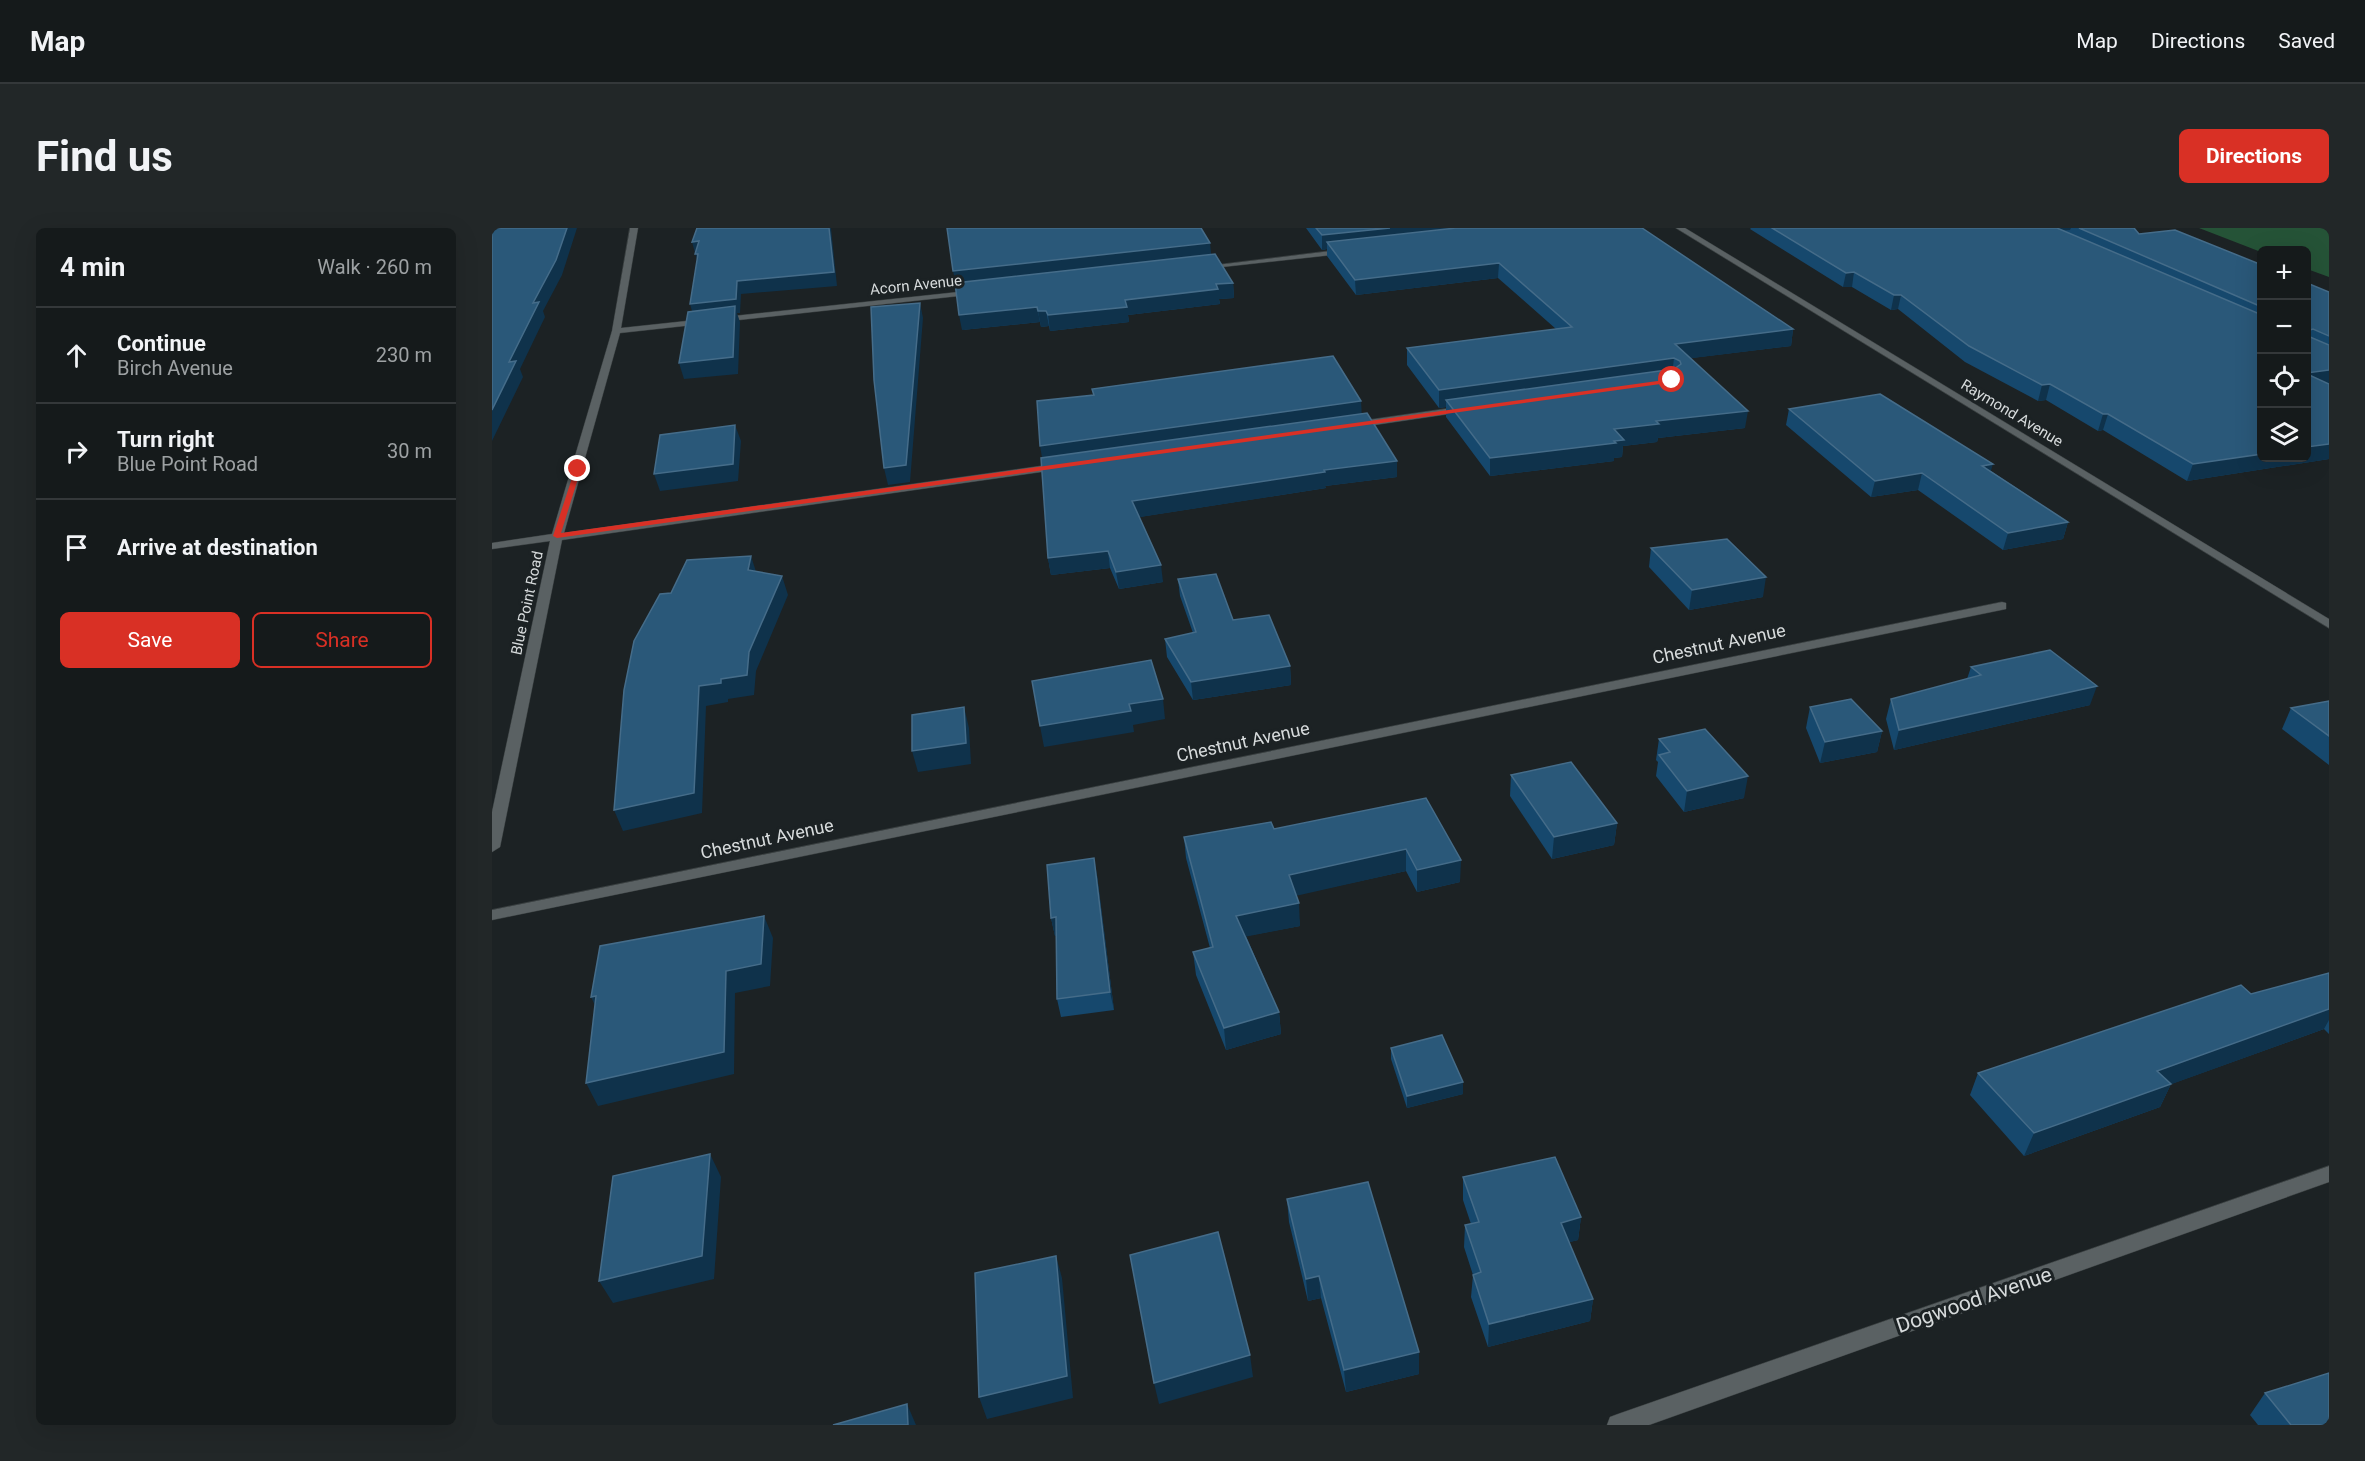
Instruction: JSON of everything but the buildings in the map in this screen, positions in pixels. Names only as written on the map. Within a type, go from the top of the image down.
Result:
[{"type":"street","name":"Blue Point Road","points":[[492,846],[557,536],[616,331],[634,228]]},
{"type":"street","name":"Raymond Avenue","points":[[1680,228],[2329,624]]},
{"type":"street","points":[[1197,268],[1351,251]]},
{"type":"street","name":"Acorn Avenue","points":[[616,331],[984,291]]},
{"type":"street","points":[[1340,427],[1483,407]]},
{"type":"street","points":[[492,546],[1079,463]]},
{"type":"street","name":"Chestnut Avenue","points":[[492,915],[2002,606]]},
{"type":"street","name":"Dogwood Avenue","points":[[1618,1425],[2329,1174]]},
{"type":"green space","points":[[2199,228],[2329,228],[2329,277],[2311,270],[2311,246],[2257,246],[2257,250]]},
{"type":"route","points":[[578,469],[557,536],[1672,380]]}]
